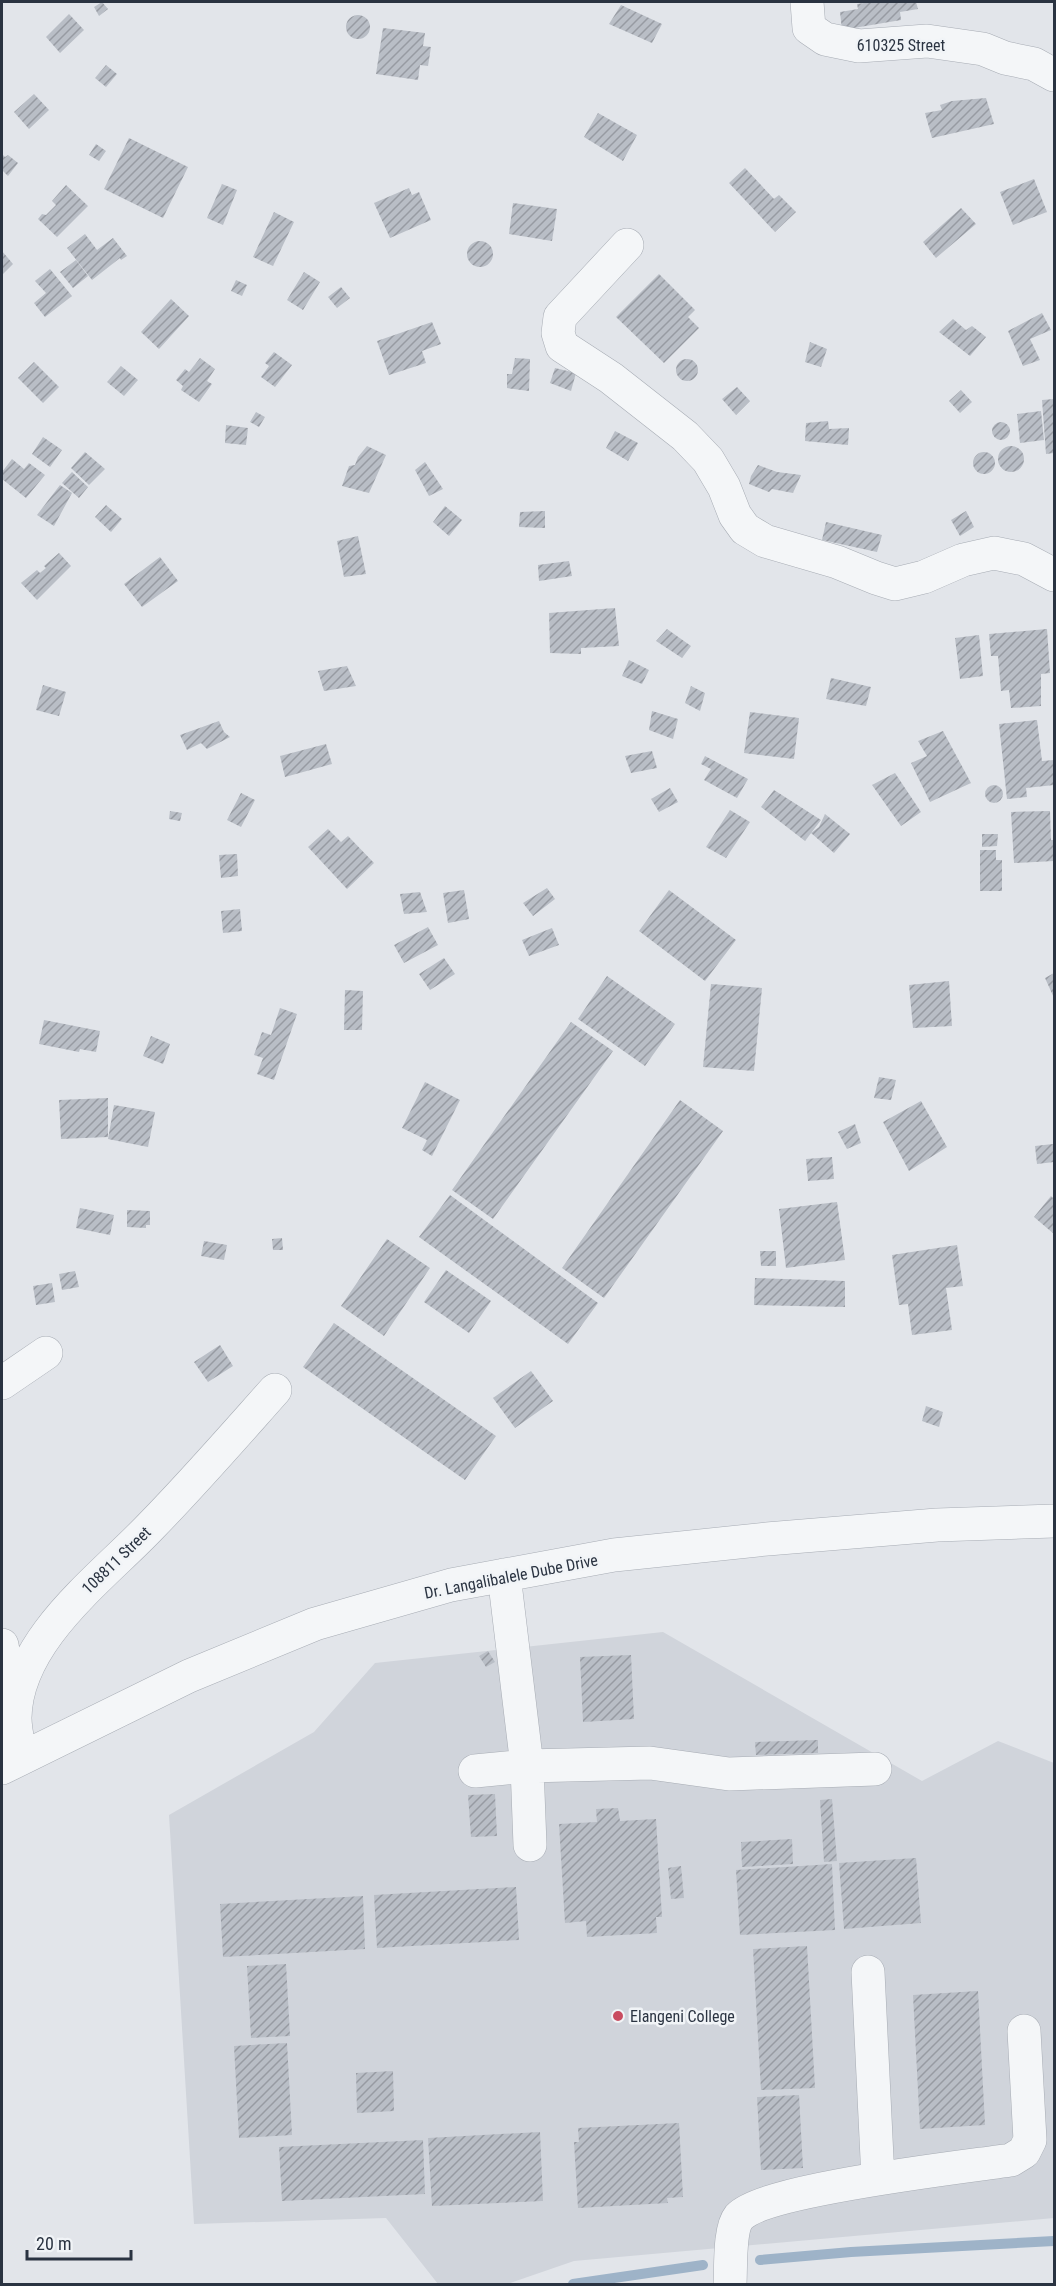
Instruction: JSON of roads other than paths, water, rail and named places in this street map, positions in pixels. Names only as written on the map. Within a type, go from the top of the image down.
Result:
[{"type":"street","name":"610325 Street","points":[[807,2],[809,28],[825,39],[859,46],[927,41],[973,47],[996,53],[1005,58],[1034,64],[1054,75]]},
{"type":"street","points":[[627,245],[560,317],[558,333],[562,346],[566,351],[611,378],[685,436],[708,460],[745,530],[765,541],[837,562],[876,579],[895,584],[924,577],[963,560],[994,553],[1024,559],[1054,575]]},
{"type":"street","points":[[6,1370],[46,1353]]},
{"type":"street","name":"108811 Street","points":[[11,1763],[20,1687],[32,1659],[60,1616],[165,1512],[275,1390]]},
{"type":"street","name":"Dr. Langalibalele Dube Drive","points":[[11,1763],[189,1676],[315,1624],[451,1585],[614,1555],[937,1525],[1054,1521]]},
{"type":"street","points":[[504,1575],[527,1766],[530,1845]]},
{"type":"street","points":[[2,1645],[11,1763]]},
{"type":"street","points":[[475,1771],[527,1766],[650,1762],[729,1774],[875,1769]]},
{"type":"street","points":[[868,1972],[878,2179]]},
{"type":"street","points":[[730,2284],[734,2227],[740,2217],[751,2209],[771,2201],[878,2179],[1011,2160],[1024,2152],[1030,2140],[1024,2031]]},
{"type":"waterway","points":[[760,2260],[851,2252],[1054,2241]]},
{"type":"waterway","points":[[573,2284],[703,2265]]},
{"type":"place","name":"Elangeni College","points":[[618,2016]]}]
